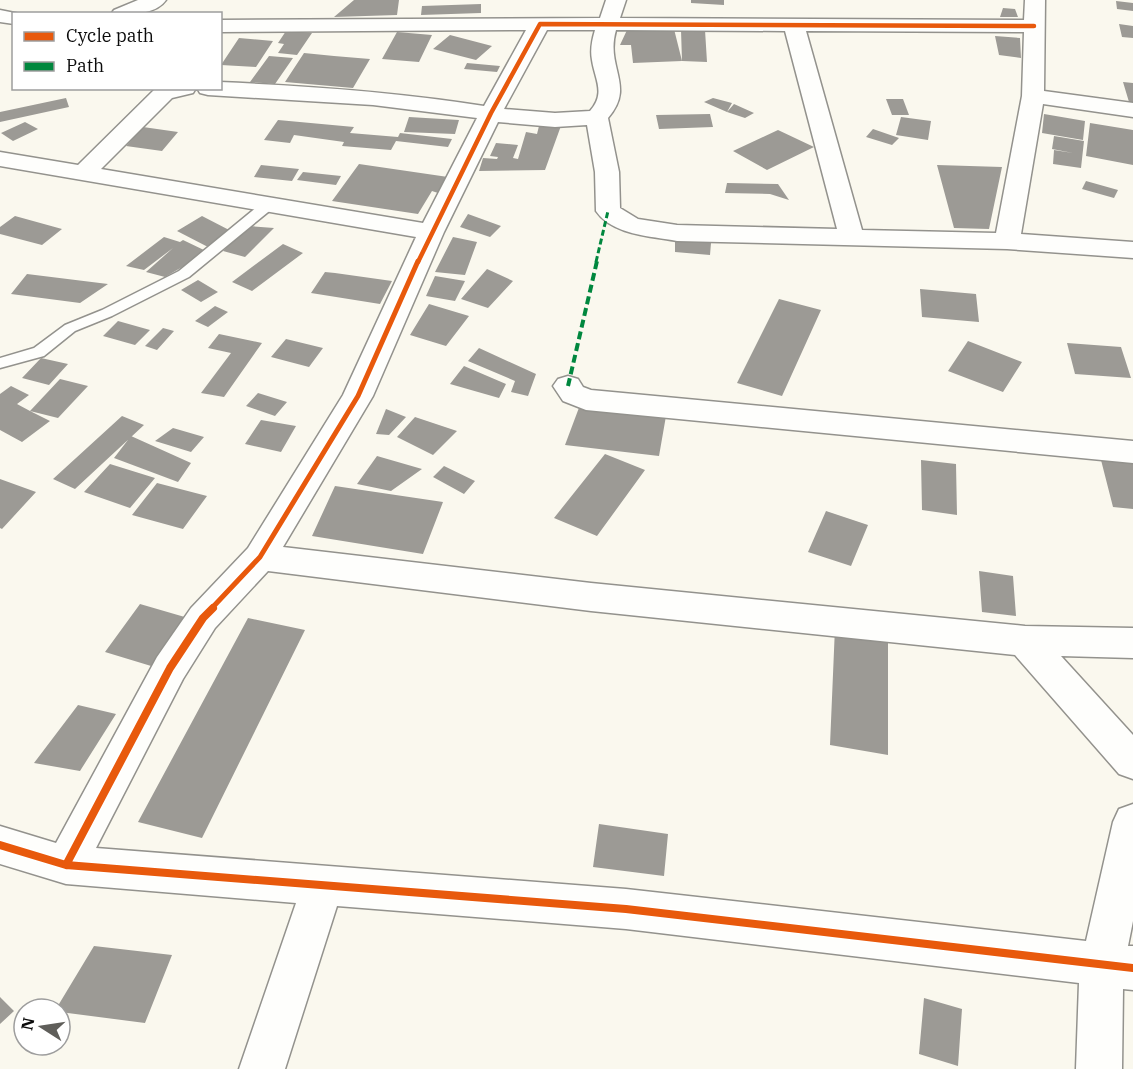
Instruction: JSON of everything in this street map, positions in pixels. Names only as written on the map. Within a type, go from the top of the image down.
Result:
[{"type":"street","points":[[126,12],[156,0]]},
{"type":"street","points":[[222,89],[427,104],[529,118],[571,121],[597,117],[608,106],[613,91],[603,69],[602,44],[616,0]]},
{"type":"street","points":[[1007,241],[1033,96],[1035,0]]},
{"type":"street","points":[[66,866],[170,668],[203,618],[260,557],[358,396],[431,232],[490,113],[540,24]]},
{"type":"street","points":[[222,26],[540,24],[1034,26]]},
{"type":"street","points":[[795,25],[852,239]]},
{"type":"street","points":[[82,173],[172,90]]},
{"type":"street","points":[[1033,96],[1133,110]]},
{"type":"street","points":[[597,117],[607,172],[608,211],[631,225],[677,232],[852,239],[1007,241],[1133,250]]},
{"type":"street","points":[[0,159],[431,232]]},
{"type":"street","points":[[568,386],[573,394],[586,400],[1133,452]]},
{"type":"street","points":[[260,557],[591,597],[1025,641],[1133,643]]},
{"type":"street","points":[[1025,641],[1133,762]]},
{"type":"street","points":[[1099,1069],[1117,967],[1133,822]]},
{"type":"street","points":[[0,844],[66,866],[626,909],[1117,967]]},
{"type":"street","points":[[261,1069],[322,886]]},
{"type":"lane","points":[[0,363],[39,352],[69,328],[107,314],[184,274],[268,205]]},
{"type":"building","points":[[354,0],[399,0],[397,15],[334,17]]},
{"type":"building","points":[[691,0],[724,0],[724,5],[691,3]]},
{"type":"building","points":[[1116,1],[1133,3],[1133,11],[1117,9]]},
{"type":"building","points":[[481,4],[481,13],[421,15],[422,6]]},
{"type":"building","points":[[1003,8],[1015,9],[1018,17],[1000,17]]},
{"type":"building","points":[[1119,24],[1133,26],[1133,38],[1122,37]]},
{"type":"building","points":[[674,29],[682,61],[633,63],[631,45],[620,45],[627,30]]},
{"type":"building","points":[[681,30],[705,30],[707,62],[682,61]]},
{"type":"building","points":[[286,31],[312,33],[297,55],[278,53],[284,44],[278,43]]},
{"type":"building","points":[[397,32],[432,35],[419,62],[382,59]]},
{"type":"building","points":[[450,35],[492,46],[476,60],[433,49]]},
{"type":"building","points":[[995,36],[1020,38],[1021,58],[999,55]]},
{"type":"building","points":[[239,38],[273,41],[256,67],[222,64]]},
{"type":"building","points":[[304,53],[370,59],[353,88],[285,82]]},
{"type":"building","points":[[269,56],[293,58],[275,84],[250,82]]},
{"type":"building","points":[[467,63],[500,66],[497,72],[464,69]]},
{"type":"building","points":[[1123,82],[1133,83],[1133,102],[1129,102]]},
{"type":"building","points":[[66,98],[69,107],[0,122],[0,112]]},
{"type":"building","points":[[713,98],[732,103],[727,112],[704,102]]},
{"type":"building","points":[[886,99],[903,99],[909,115],[892,115]]},
{"type":"building","points":[[734,104],[754,113],[745,118],[727,112]]},
{"type":"building","points":[[710,114],[713,127],[659,129],[656,115]]},
{"type":"building","points":[[1044,114],[1085,121],[1083,140],[1042,133]]},
{"type":"building","points":[[409,117],[459,120],[455,134],[404,132]]},
{"type":"building","points":[[901,117],[931,121],[928,140],[896,135]]},
{"type":"building","points":[[278,120],[354,127],[350,133],[398,137],[400,133],[452,139],[448,147],[396,141],[391,150],[342,146],[344,142],[294,135],[290,143],[264,140]]},
{"type":"building","points":[[25,122],[38,129],[13,141],[1,133]]},
{"type":"building","points":[[540,122],[562,123],[545,170],[479,171],[483,158],[497,159],[498,157],[490,156],[496,143],[518,145],[513,158],[518,159],[526,132],[537,134]]},
{"type":"building","points":[[1090,123],[1133,130],[1133,165],[1086,156]]},
{"type":"building","points":[[143,127],[178,132],[162,151],[126,146]]},
{"type":"building","points":[[873,129],[899,138],[892,145],[866,137]]},
{"type":"building","points":[[778,130],[814,147],[767,170],[733,151]]},
{"type":"building","points":[[1054,136],[1084,141],[1081,168],[1053,164],[1054,150],[1073,153],[1052,149]]},
{"type":"building","points":[[359,164],[448,177],[438,193],[432,191],[418,214],[332,201]]},
{"type":"building","points":[[261,165],[299,169],[292,181],[254,177]]},
{"type":"building","points":[[937,165],[1002,167],[989,229],[954,228]]},
{"type":"building","points":[[303,172],[341,176],[336,185],[297,180]]},
{"type":"building","points":[[1086,181],[1118,190],[1114,198],[1082,189]]},
{"type":"building","points":[[727,183],[778,184],[789,200],[770,194],[725,193]]},
{"type":"building","points":[[468,214],[501,226],[490,237],[460,227]]},
{"type":"building","points":[[15,216],[62,229],[42,245],[0,234],[0,227]]},
{"type":"building","points":[[202,216],[233,232],[208,247],[177,231]]},
{"type":"building","points":[[248,226],[274,228],[245,257],[223,251]]},
{"type":"building","points":[[164,237],[180,242],[183,240],[208,252],[165,277],[146,272],[173,248],[144,270],[126,266]]},
{"type":"building","points":[[453,237],[477,242],[465,275],[435,272]]},
{"type":"building","points":[[675,241],[711,243],[710,255],[675,252]]},
{"type":"building","points":[[283,244],[303,253],[252,291],[232,282]]},
{"type":"building","points":[[487,269],[513,281],[488,308],[461,299]]},
{"type":"building","points":[[325,272],[392,281],[380,304],[311,293]]},
{"type":"building","points":[[27,274],[108,284],[80,303],[11,294]]},
{"type":"building","points":[[435,276],[465,281],[455,301],[426,296]]},
{"type":"building","points":[[198,280],[218,292],[201,302],[181,290]]},
{"type":"building","points":[[920,289],[976,294],[979,322],[922,317]]},
{"type":"building","points":[[779,299],[821,310],[782,396],[737,383]]},
{"type":"building","points":[[429,304],[469,316],[446,346],[410,335]]},
{"type":"building","points":[[215,306],[228,312],[208,327],[195,321]]},
{"type":"building","points":[[118,321],[150,330],[135,345],[103,336]]},
{"type":"building","points":[[163,328],[174,331],[157,350],[145,346]]},
{"type":"building","points":[[219,334],[262,343],[224,397],[201,393],[231,353],[208,348]]},
{"type":"building","points":[[286,339],[323,348],[309,367],[271,357]]},
{"type":"building","points":[[968,341],[1022,362],[1003,392],[948,371]]},
{"type":"building","points":[[1067,343],[1121,347],[1131,378],[1075,374]]},
{"type":"building","points":[[479,348],[536,374],[528,396],[511,392],[515,381],[468,361]]},
{"type":"building","points":[[41,358],[68,364],[49,385],[22,378]]},
{"type":"building","points":[[464,366],[506,384],[499,398],[450,384]]},
{"type":"building","points":[[60,379],[88,386],[58,418],[30,411]]},
{"type":"building","points":[[11,386],[29,395],[17,404],[50,421],[22,442],[0,430],[0,394]]},
{"type":"building","points":[[258,393],[287,402],[275,416],[246,406]]},
{"type":"building","points":[[580,405],[666,416],[659,456],[565,445]]},
{"type":"building","points":[[386,409],[406,417],[389,435],[376,434]]},
{"type":"building","points":[[122,416],[144,425],[75,489],[53,479]]},
{"type":"building","points":[[415,417],[457,431],[433,455],[397,437]]},
{"type":"building","points":[[261,420],[296,426],[281,452],[245,444]]},
{"type":"building","points":[[173,428],[204,437],[191,452],[155,441]]},
{"type":"building","points":[[131,436],[191,463],[178,482],[114,458]]},
{"type":"building","points":[[605,454],[645,470],[597,536],[554,518]]},
{"type":"building","points":[[377,456],[422,469],[391,491],[357,484]]},
{"type":"building","points":[[921,460],[956,464],[957,515],[922,510]]},
{"type":"building","points":[[1101,460],[1133,463],[1133,509],[1113,507]]},
{"type":"building","points":[[110,464],[155,478],[130,508],[84,492]]},
{"type":"building","points":[[444,466],[475,481],[464,494],[433,477]]},
{"type":"building","points":[[0,479],[36,492],[2,529],[0,528]]},
{"type":"building","points":[[157,483],[207,496],[183,529],[132,515]]},
{"type":"building","points":[[335,486],[443,502],[423,554],[312,536]]},
{"type":"building","points":[[826,511],[868,525],[851,566],[808,552]]},
{"type":"building","points":[[979,571],[1013,576],[1016,616],[982,612]]},
{"type":"building","points":[[140,604],[195,620],[161,669],[105,652]]},
{"type":"building","points":[[248,618],[305,630],[202,838],[138,822]]},
{"type":"building","points":[[835,627],[888,634],[888,755],[830,745]]},
{"type":"building","points":[[78,705],[116,714],[80,771],[34,763]]},
{"type":"building","points":[[599,824],[668,834],[664,876],[593,867]]},
{"type":"building","points":[[94,946],[172,955],[145,1023],[72,1014],[72,997],[63,997]]},
{"type":"building","points":[[0,997],[12,1009],[12,1013],[0,1024]]},
{"type":"building","points":[[924,998],[962,1009],[958,1066],[919,1054]]},
{"type":"marked path","points":[[568,386],[608,211]]},
{"type":"cycle path","points":[[66,865],[170,668],[203,618],[260,557],[358,396],[431,232],[491,113],[540,24],[1034,26]]},
{"type":"cycle path","points":[[0,845],[66,865],[626,909],[1133,968]]}]
